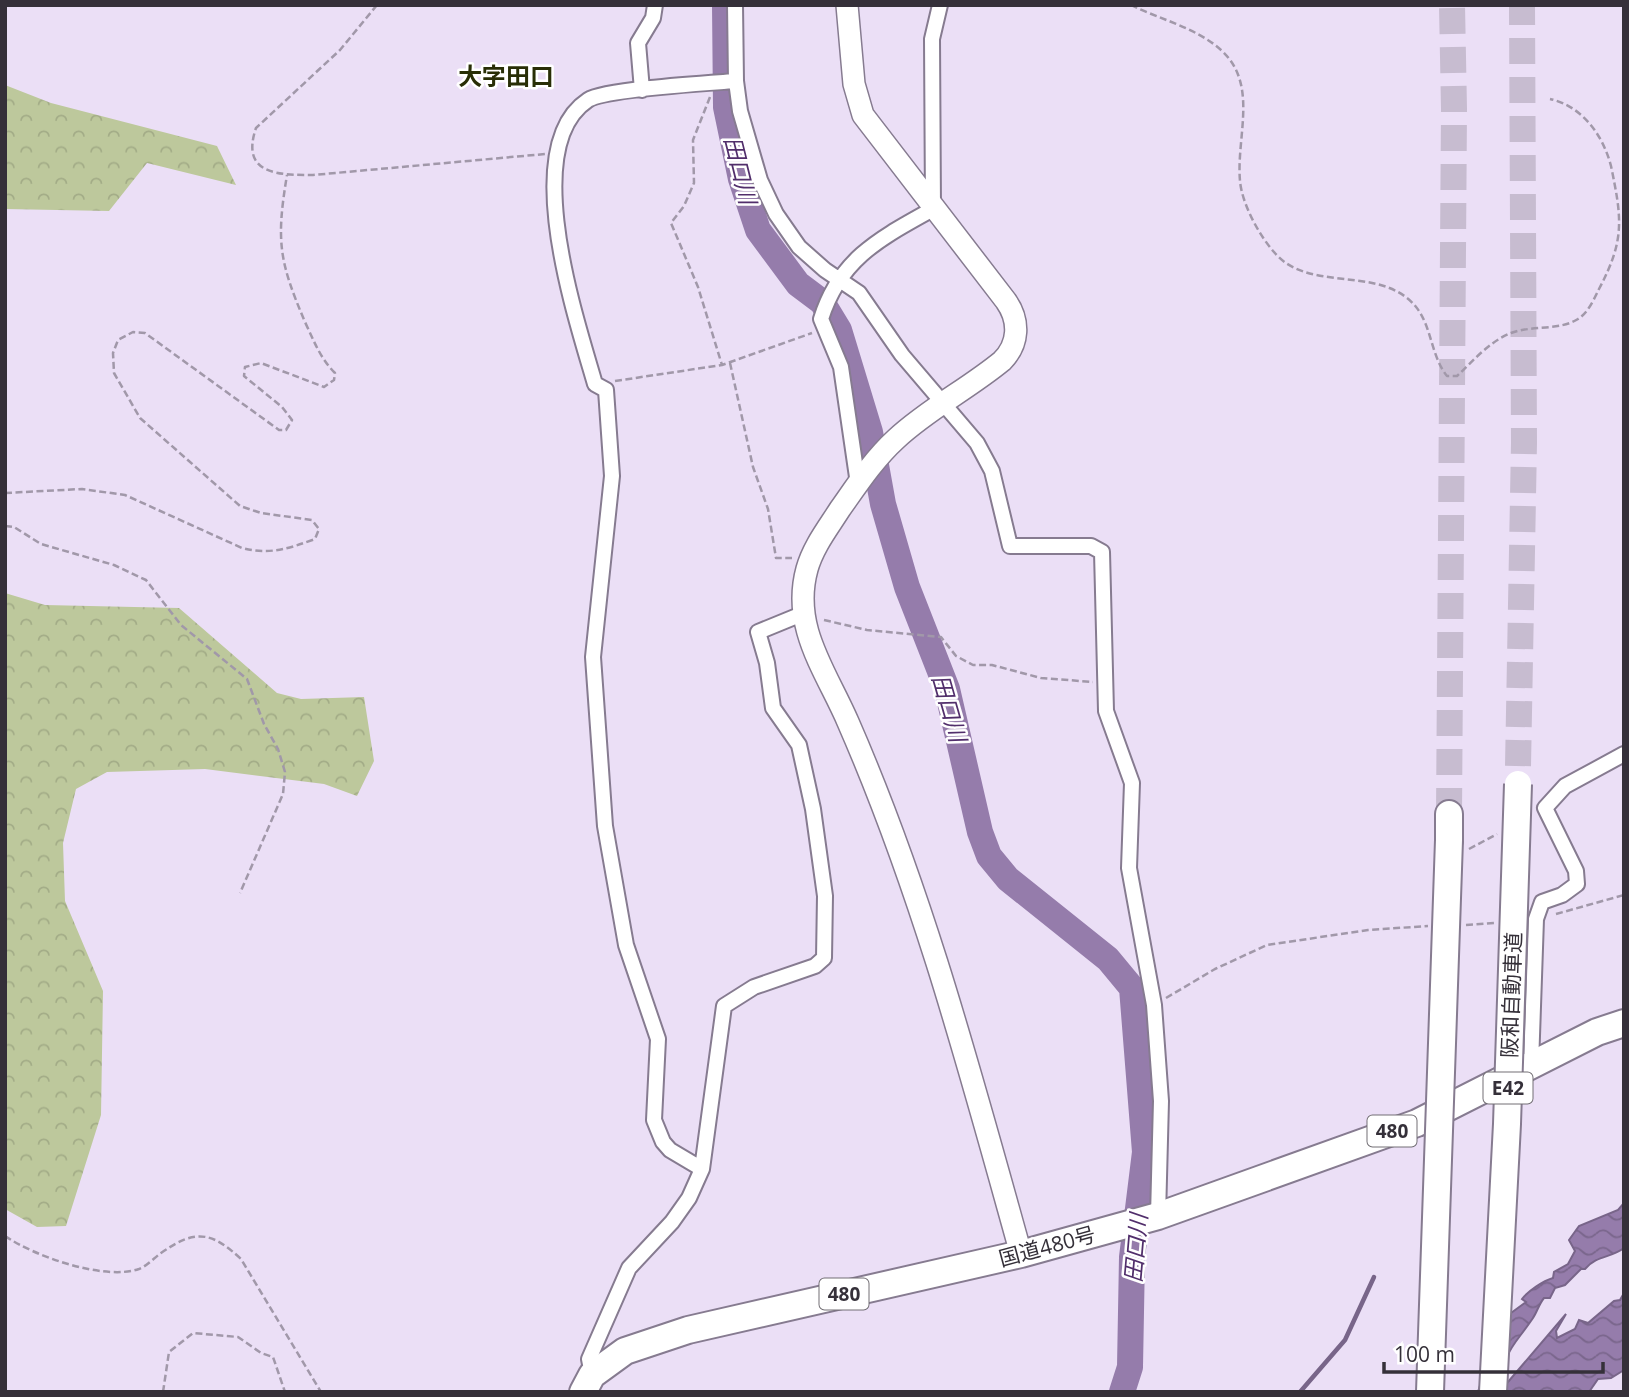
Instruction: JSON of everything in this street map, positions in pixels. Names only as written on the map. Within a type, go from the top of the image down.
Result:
[{"type":"highway","name":"阪和自動車道","points":[[1493,1392],[1507,1124],[1518,775]]},
{"type":"highway","points":[[1430,1392],[1449,827]]},
{"type":"highway","name":"国道480号","points":[[588,1383],[625,1352],[688,1330],[1021,1254],[1155,1217],[1417,1123],[1597,1032],[1624,1023]]},
{"type":"street","points":[[642,90],[638,43],[653,18],[655,5]]},
{"type":"street","points":[[735,5],[736,80],[745,132],[760,180],[776,214],[799,247],[837,287],[859,293],[902,355],[977,443],[992,471],[1010,546],[1100,549],[1106,711],[1132,783],[1129,868],[1154,1005],[1161,1101],[1155,1217]]},
{"type":"street","points":[[847,5],[859,105],[873,130],[1006,301],[1016,324],[1010,354],[894,440],[863,477],[810,561],[802,616],[824,674],[854,736],[932,948],[958,1026],[1021,1254]]},
{"type":"street","points":[[933,209],[932,40],[940,5]]},
{"type":"street","points":[[702,1169],[670,1150],[663,1142],[654,1120],[658,1039],[626,945],[605,827],[593,657],[612,477],[606,390],[595,383],[559,249],[555,153],[570,116],[590,98],[736,80]]},
{"type":"street","points":[[863,477],[842,374],[823,322],[844,271],[863,251],[933,209]]},
{"type":"street","points":[[588,1383],[589,1359],[629,1268],[672,1222],[689,1198],[702,1169],[724,1006],[754,987],[815,966],[824,958],[825,896],[814,810],[799,745],[773,708],[767,663],[758,632],[802,616]]},
{"type":"street","points":[[1531,1065],[1536,919],[1542,902],[1562,895],[1577,884],[1576,871],[1545,808],[1565,786],[1624,754]]},
{"type":"path","points":[[377,5],[340,50],[256,128],[252,140],[254,156],[260,166],[269,172],[287,175],[555,153]]},
{"type":"path","points":[[1131,5],[1220,48],[1236,66],[1242,81],[1244,127],[1240,182],[1251,215],[1274,252],[1303,272],[1387,287],[1407,297],[1424,314],[1438,365],[1447,376],[1457,376],[1495,342],[1511,333],[1566,324],[1580,318],[1593,301],[1615,259],[1620,243],[1618,200],[1609,158],[1592,126],[1578,111],[1550,99]]},
{"type":"path","points":[[709,83],[710,96],[693,140],[694,183],[684,206],[671,223],[698,287],[722,365]]},
{"type":"path","points":[[5,493],[82,489],[125,495],[242,548],[261,553],[286,551],[315,539],[319,529],[312,520],[261,513],[240,506],[140,418],[114,373],[113,353],[118,340],[133,332],[145,333],[279,430],[286,430],[292,420],[282,407],[244,376],[245,367],[261,363],[324,387],[334,380],[335,373],[321,358],[285,276],[280,253],[281,209],[287,175]]},
{"type":"path","points":[[595,383],[656,377],[730,363],[823,322]]},
{"type":"path","points":[[730,363],[753,467],[768,509],[776,558],[810,561]]},
{"type":"path","points":[[5,526],[14,527],[41,544],[114,565],[146,580],[181,625],[247,679],[264,724],[278,749],[285,772],[283,794],[240,893]]},
{"type":"path","points":[[802,616],[941,637],[956,656],[973,665],[992,665],[1041,678],[1105,683]]},
{"type":"path","points":[[1536,919],[1624,895]]},
{"type":"path","points":[[1457,925],[1497,923]]},
{"type":"path","points":[[1154,1005],[1215,968],[1267,945],[1368,930],[1430,926]]},
{"type":"path","points":[[5,1236],[23,1248],[69,1264],[116,1271],[140,1269],[187,1237],[208,1236],[227,1246],[241,1259],[321,1392]]},
{"type":"path","points":[[163,1392],[169,1352],[192,1333],[238,1336],[261,1353],[273,1357],[285,1392]]},
{"type":"green space","points":[[5,85],[51,103],[217,146],[236,185],[147,163],[109,211],[5,209]]},
{"type":"green space","points":[[5,593],[45,605],[179,608],[277,693],[301,699],[364,697],[374,761],[357,796],[324,784],[205,769],[107,772],[76,789],[63,843],[65,901],[103,991],[101,1115],[66,1226],[37,1227],[5,1209]]},
{"type":"water","points":[[1624,1203],[1624,1248],[1581,1269],[1565,1285],[1555,1288],[1550,1298],[1544,1298],[1507,1357],[1502,1389],[1566,1314],[1556,1331],[1557,1338],[1575,1329],[1579,1320],[1588,1323],[1614,1301],[1620,1300],[1624,1293],[1624,1370],[1611,1378],[1598,1379],[1589,1392],[1478,1392],[1500,1321],[1526,1302],[1522,1299],[1528,1293],[1553,1278],[1554,1272],[1568,1264],[1575,1251],[1569,1240],[1579,1226],[1618,1210]]},
{"type":"waterway","name":"田口川","points":[[725,5],[726,107],[741,179],[758,230],[798,284],[822,302],[839,330],[870,432],[883,504],[907,587],[947,689],[980,832],[989,856],[1008,879],[1108,959],[1132,988],[1145,1152],[1132,1257],[1130,1367],[1122,1392]]},
{"type":"waterway","points":[[1300,1392],[1345,1340],[1374,1277]]},
{"type":"tunnel","points":[[1449,814],[1454,109],[1452,5]]},
{"type":"tunnel","points":[[1518,766],[1524,443],[1522,5]]},
{"type":"district","name":"大字田口","points":[[506,75]]}]
